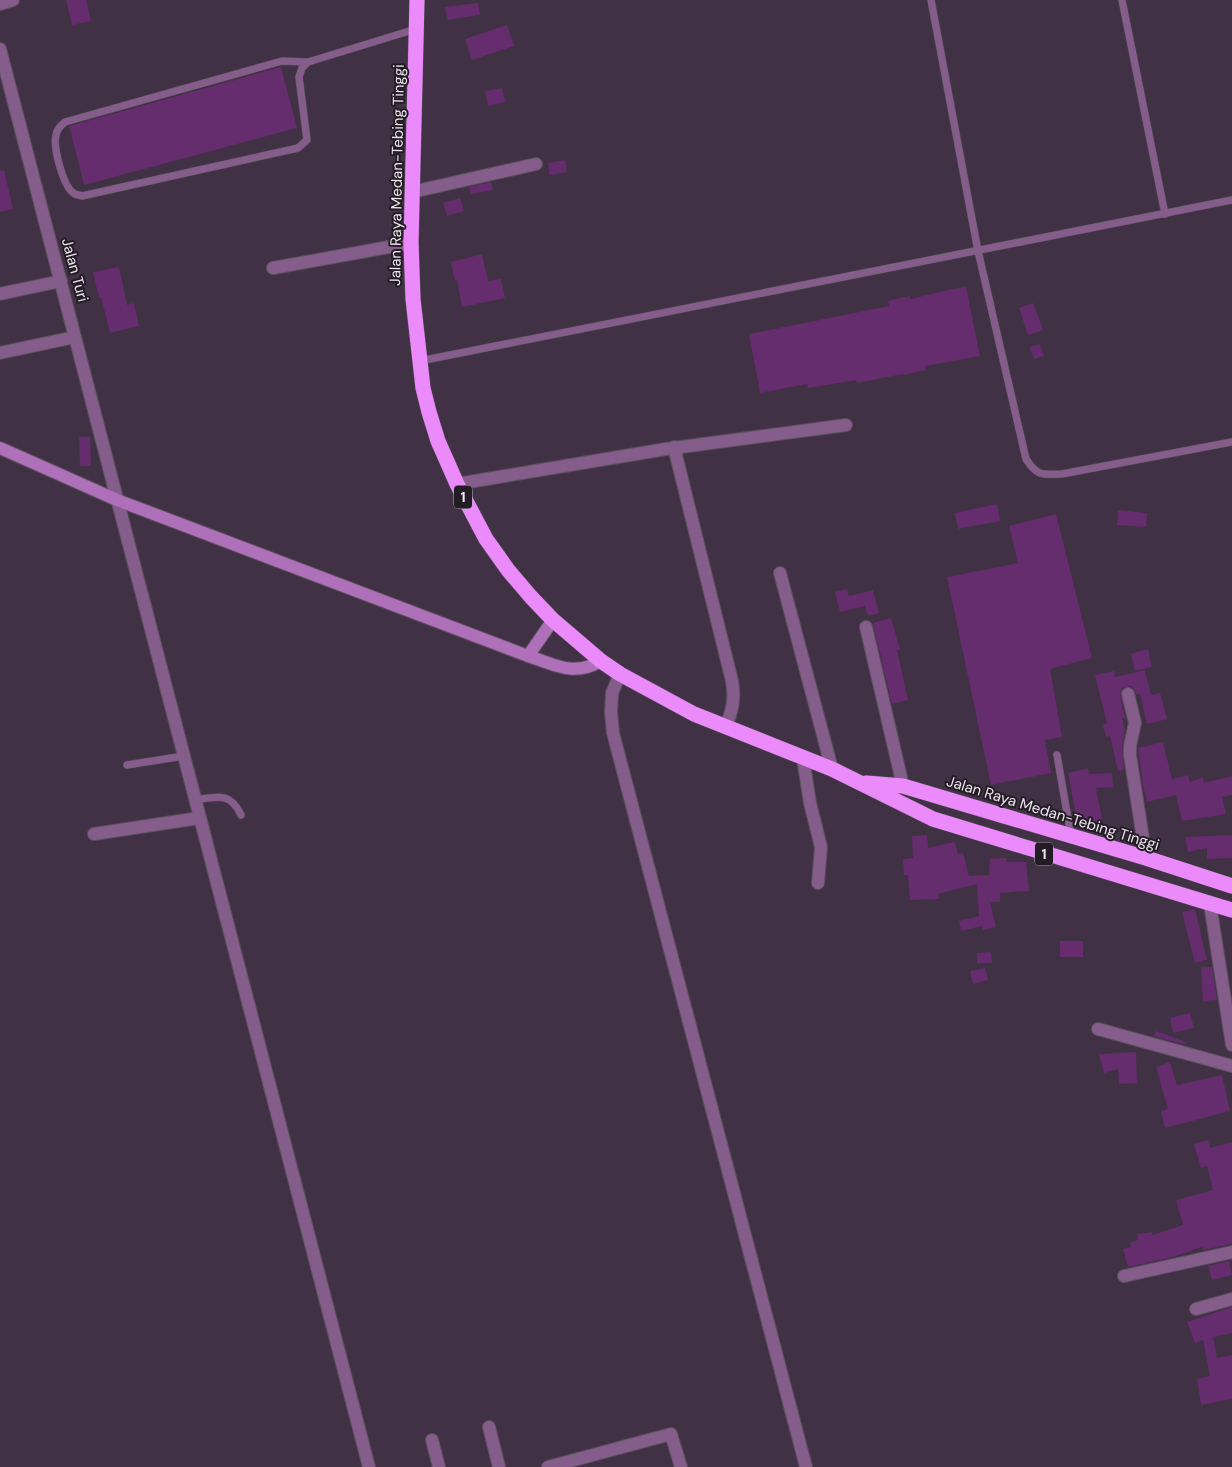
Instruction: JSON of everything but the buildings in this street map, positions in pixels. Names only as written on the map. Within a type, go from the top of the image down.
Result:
[{"type":"highway","name":"Jalan Raya Medan-Tebing Tinggi","points":[[417,0],[411,243],[413,299],[423,388],[438,441],[457,484],[486,539],[508,570],[553,620],[601,660],[620,674],[694,714],[756,737],[832,769],[933,819],[1232,910]]},
{"type":"highway","name":"Jalan Raya Medan-Tebing Tinggi","points":[[862,783],[903,786],[1146,858],[1232,886]]},
{"type":"street","points":[[0,4],[13,0]]},
{"type":"street","name":"Jalan Turi","points":[[0,49],[369,1467]]},
{"type":"street","points":[[412,192],[536,164]]},
{"type":"street","points":[[273,268],[411,243]]},
{"type":"street","points":[[0,294],[61,281]]},
{"type":"street","points":[[0,353],[75,338]]},
{"type":"street","points":[[457,484],[674,448],[846,425]]},
{"type":"street","points":[[0,448],[117,500],[528,656],[572,669],[587,668],[601,660]]},
{"type":"street","points":[[674,448],[732,681],[733,706],[725,727]]},
{"type":"street","points":[[780,573],[832,769]]},
{"type":"street","points":[[528,656],[553,620]]},
{"type":"street","points":[[866,626],[903,786]]},
{"type":"street","points":[[620,674],[612,693],[611,712],[614,733],[806,1467]]},
{"type":"street","points":[[1128,694],[1136,723],[1130,746],[1130,754],[1146,858]]},
{"type":"street","points":[[804,758],[810,803],[821,847],[818,884]]},
{"type":"street","points":[[94,834],[199,818]]},
{"type":"street","points":[[1210,904],[1232,1045]]},
{"type":"street","points":[[1098,1029],[1232,1066]]},
{"type":"street","points":[[1124,1276],[1232,1252]]},
{"type":"street","points":[[1196,1309],[1232,1299]]},
{"type":"street","points":[[488,1427],[499,1467]]},
{"type":"street","points":[[548,1467],[671,1434],[681,1467]]},
{"type":"street","points":[[432,1440],[439,1467]]},
{"type":"lane","points":[[931,0],[978,251],[1026,459],[1034,471],[1044,475],[1062,474],[1232,442]]},
{"type":"lane","points":[[1122,0],[1165,214]]},
{"type":"lane","points":[[308,62],[302,68],[300,77],[307,140],[298,148],[82,196],[74,194],[67,185],[55,143],[56,133],[65,122],[282,61],[308,62],[417,29]]},
{"type":"lane","points":[[420,361],[1232,200]]},
{"type":"lane","points":[[1057,755],[1071,837]]},
{"type":"lane","points":[[127,765],[184,756]]},
{"type":"lane","points":[[195,800],[221,797],[231,800],[236,805],[240,815]]}]
